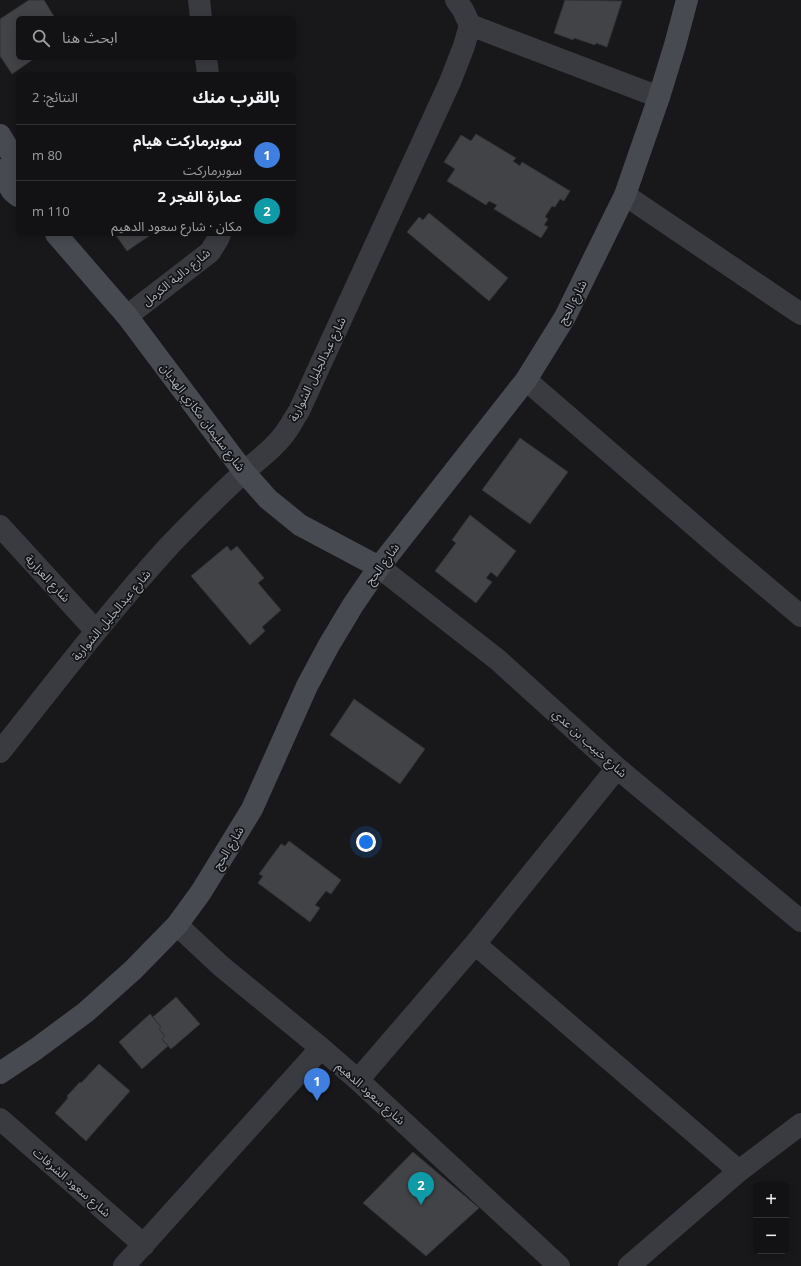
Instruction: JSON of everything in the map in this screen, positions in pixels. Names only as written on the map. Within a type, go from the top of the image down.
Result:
[{"type":"street","points":[[199,0],[201,16]]},
{"type":"street","points":[[456,0],[463,10],[470,25],[659,97]]},
{"type":"street","name":"شارع الحج","points":[[0,1073],[36,1050],[86,1012],[133,970],[177,925],[201,892],[252,809],[307,686],[329,645],[378,566],[526,380],[565,318],[625,195],[676,45],[687,0]]},
{"type":"street","name":"شارع عبدالجليل الشواربة","points":[[0,752],[132,588],[170,546],[244,472],[267,453],[283,436],[298,411],[450,82],[464,46],[470,25]]},
{"type":"street","points":[[206,60],[208,72]]},
{"type":"street","points":[[0,135],[16,162]]},
{"type":"street","points":[[0,170],[12,191],[16,194]]},
{"type":"street","points":[[625,195],[801,314]]},
{"type":"street","name":"شارع سليمان مكازي الهدبان","points":[[58,236],[127,316],[244,472],[268,499],[300,525],[378,566]]},
{"type":"street","name":"شارع دالية الكرمل","points":[[127,316],[210,252],[219,236]]},
{"type":"street","points":[[526,380],[801,616]]},
{"type":"street","name":"شارع العزارية","points":[[0,526],[96,631]]},
{"type":"street","name":"شارع خبيب بن عدي","points":[[378,566],[498,660],[617,768],[801,921]]},
{"type":"street","points":[[358,1080],[475,944],[617,768]]},
{"type":"street","name":"شارع سعود الدهيم","points":[[177,925],[221,966],[358,1080],[560,1266]]},
{"type":"street","points":[[475,944],[739,1171]]},
{"type":"street","points":[[124,1266],[321,1048]]},
{"type":"street","name":"شارع سعود الشرفات","points":[[0,1119],[144,1245]]},
{"type":"street","points":[[629,1266],[739,1171],[801,1124]]},
{"type":"building","points":[[29,0],[44,0],[54,16],[16,16],[16,60],[32,60],[12,74],[0,56],[0,19]]},
{"type":"building","points":[[565,0],[622,1],[607,47],[596,43],[595,45],[574,38],[573,40],[554,33]]},
{"type":"building","points":[[476,134],[516,158],[513,161],[520,166],[522,162],[570,191],[564,201],[560,199],[555,207],[552,206],[545,217],[548,219],[544,225],[548,227],[541,238],[494,209],[497,205],[489,201],[486,205],[447,181],[455,169],[444,162],[461,135],[471,141]]},
{"type":"building","points":[[429,213],[508,278],[489,301],[407,232],[419,217],[423,220]]},
{"type":"building","points":[[116,236],[149,236],[127,251]]},
{"type":"building","points":[[520,438],[568,472],[530,524],[482,490]]},
{"type":"building","points":[[470,515],[516,551],[497,577],[491,572],[486,578],[492,582],[476,603],[435,571],[456,543],[452,540]]},
{"type":"building","points":[[227,546],[231,551],[237,546],[264,578],[258,583],[281,610],[262,627],[265,631],[250,645],[191,576]]},
{"type":"building","points":[[354,699],[425,749],[400,784],[330,735]]},
{"type":"building","points":[[289,841],[341,880],[331,894],[326,891],[315,905],[320,908],[310,922],[258,883],[263,876],[259,874],[281,844],[285,846]]},
{"type":"building","points":[[176,997],[200,1024],[171,1049],[162,1039],[165,1036],[159,1029],[161,1027],[153,1017]]},
{"type":"building","points":[[150,1014],[161,1027],[159,1029],[165,1036],[162,1039],[168,1046],[142,1069],[119,1042]]},
{"type":"building","points":[[99,1064],[130,1091],[86,1141],[55,1113],[68,1098],[67,1096]]},
{"type":"building","points":[[413,1152],[479,1208],[426,1256],[363,1203]]},
{"type":"place","name":"سوبرماركت هيام","points":[[317,1101]]},
{"type":"place","name":"عمارة الفجر 2","points":[[421,1205]]}]
